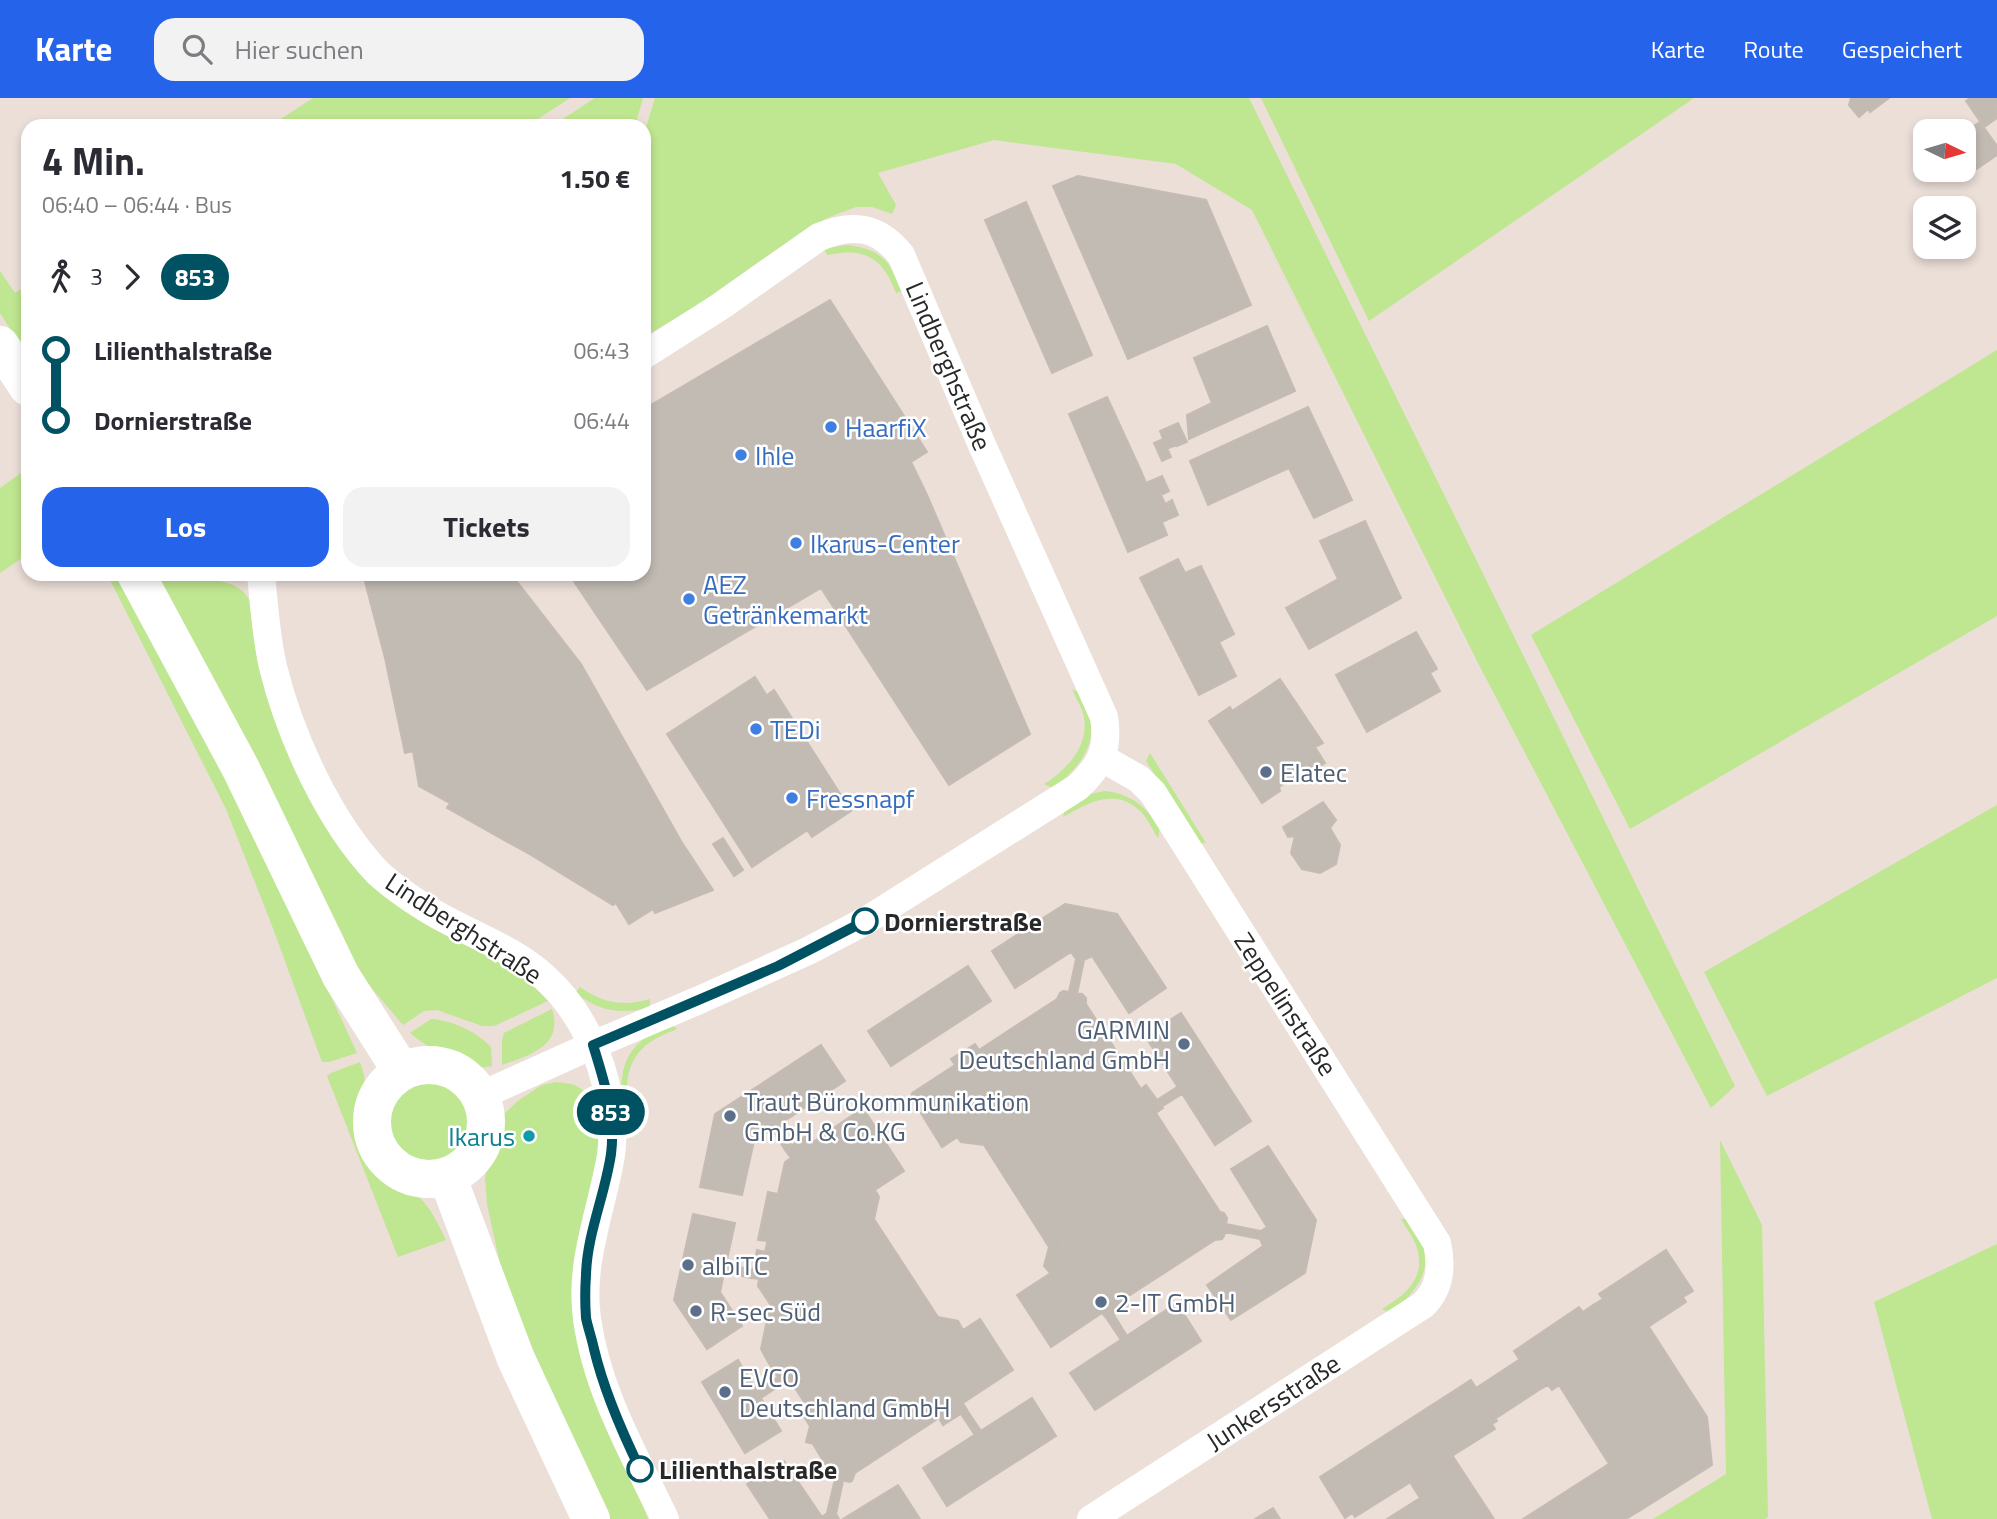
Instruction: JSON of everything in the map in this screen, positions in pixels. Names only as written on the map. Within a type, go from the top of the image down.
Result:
[{"type":"street","name":"Lindberghstraße","points":[[651,351],[721,306],[819,237],[833,231],[869,230],[894,246],[901,255],[1104,717],[1106,744],[1102,758]]},
{"type":"street","points":[[0,345],[21,376]]},
{"type":"street","points":[[140,581],[241,769],[341,976],[401,1072]]},
{"type":"street","name":"Lindberghstraße","points":[[262,581],[273,666],[284,705],[313,775],[340,824],[380,875],[426,908],[519,958],[544,976],[577,1015],[593,1045]]},
{"type":"street","points":[[480,1096],[778,966],[867,920],[1078,787],[1102,758]]},
{"type":"street","name":"Zeppelinstraße","points":[[1102,758],[1139,779],[1153,793],[1437,1243],[1440,1272]]},
{"type":"street","points":[[593,1045],[607,1091],[612,1128],[611,1153],[586,1272],[586,1318],[600,1374],[617,1422],[665,1519]]},
{"type":"street","points":[[424,1066],[447,1068],[461,1075],[480,1096],[485,1114],[485,1130],[481,1145],[461,1169],[447,1177],[428,1180],[410,1176],[394,1168],[381,1154],[373,1137],[372,1118],[376,1099],[387,1084],[401,1072],[424,1066]]},
{"type":"street","points":[[447,1177],[516,1359],[591,1519]]},
{"type":"street","name":"Junkersstraße","points":[[1091,1519],[1423,1305],[1436,1289],[1440,1272]]},
{"type":"green space","points":[[313,98],[570,98],[538,119],[281,119]]},
{"type":"green space","points":[[595,98],[643,98],[637,119],[563,119]]},
{"type":"green space","points":[[655,98],[1249,98],[1735,1086],[1711,1108],[1479,665],[1252,210],[1176,164],[994,140],[878,173],[896,205],[892,214],[872,207],[856,207],[827,218],[774,251],[698,305],[651,333],[651,119],[649,119]]},
{"type":"green space","points":[[1261,98],[1694,98],[1369,321]]},
{"type":"green space","points":[[846,245],[867,249],[882,258],[894,272],[903,291],[896,293],[885,271],[871,258],[852,253],[827,255],[824,249]]},
{"type":"green space","points":[[0,271],[15,293],[21,289],[21,347],[0,313]]},
{"type":"green space","points":[[1997,350],[1997,616],[1630,829],[1531,635]]},
{"type":"green space","points":[[21,473],[21,559],[0,573],[0,488]]},
{"type":"green space","points":[[111,581],[124,581],[182,692],[301,932],[357,1053],[322,1062],[226,809]]},
{"type":"green space","points":[[155,581],[219,581],[233,585],[247,595],[251,604],[262,678],[273,715],[319,810],[492,956],[521,974],[548,1001],[494,1026],[482,1026],[437,1010],[424,1011],[403,1025],[363,978]]},
{"type":"green space","points":[[1072,689],[1082,694],[1088,711],[1091,721],[1090,741],[1075,767],[1053,788],[1044,784],[1070,762],[1077,753],[1084,733],[1082,710]]},
{"type":"green space","points":[[1150,753],[1206,843],[1197,843],[1146,761]]},
{"type":"green space","points":[[1105,791],[1130,798],[1143,807],[1160,827],[1158,838],[1142,813],[1120,799],[1111,798],[1091,803],[1063,817],[1066,806],[1090,794]]},
{"type":"green space","points":[[1997,805],[1997,978],[1767,1096],[1704,972]]},
{"type":"green space","points":[[580,987],[613,1002],[630,1003],[650,999],[650,1008],[619,1011],[602,1008],[575,993]]},
{"type":"green space","points":[[552,1009],[554,1022],[549,1040],[533,1053],[502,1065],[504,1033]]},
{"type":"green space","points":[[431,1019],[456,1024],[479,1036],[491,1047],[492,1066],[477,1067],[459,1062],[410,1033]]},
{"type":"green space","points":[[670,1024],[677,1029],[647,1045],[635,1057],[630,1068],[627,1103],[631,1139],[623,1131],[621,1095],[624,1067],[638,1044]]},
{"type":"green space","points":[[360,1062],[365,1086],[363,1125],[372,1156],[394,1180],[422,1199],[446,1240],[398,1257],[327,1076]]},
{"type":"green space","points":[[430,1081],[445,1084],[458,1093],[467,1106],[470,1121],[467,1136],[458,1149],[445,1158],[430,1161],[415,1158],[402,1149],[393,1136],[390,1121],[393,1106],[402,1093],[415,1084]]},
{"type":"green space","points":[[556,1082],[572,1084],[587,1094],[597,1117],[601,1141],[578,1343],[648,1519],[607,1519],[504,1283],[487,1204],[485,1177],[503,1115],[519,1100],[542,1085]]},
{"type":"green space","points":[[1720,1140],[1762,1225],[1768,1517],[1653,1519],[1726,1474]]},
{"type":"green space","points":[[1411,1218],[1423,1244],[1425,1265],[1419,1283],[1391,1313],[1382,1309],[1406,1292],[1419,1269],[1417,1248],[1401,1219]]},
{"type":"green space","points":[[1997,1244],[1997,1519],[1932,1519],[1874,1302]]},
{"type":"building","points":[[1851,98],[1889,98],[1859,117],[1849,105]]},
{"type":"building","points":[[1970,98],[1997,98],[1997,118],[1984,127],[1966,101]]},
{"type":"building","points":[[1980,122],[1997,146],[1997,155],[1976,169],[1976,125]]},
{"type":"building","points":[[1078,176],[1206,200],[1251,305],[1128,359],[1053,186]]},
{"type":"building","points":[[1026,202],[1092,355],[1052,373],[985,220]]},
{"type":"building","name":"Ikarus-Center","points":[[830,300],[927,452],[911,462],[1030,734],[949,785],[821,588],[647,690],[574,581],[651,581],[651,405]]},
{"type":"building","points":[[1267,326],[1295,391],[1189,439],[1187,415],[1212,403],[1194,358]]},
{"type":"building","points":[[1107,397],[1141,471],[1101,489],[1069,414]]},
{"type":"building","points":[[1308,407],[1352,500],[1314,518],[1289,468],[1208,505],[1190,461]]},
{"type":"building","points":[[1178,423],[1187,442],[1177,446],[1169,427]]},
{"type":"building","points":[[1169,427],[1176,445],[1167,449],[1160,431]]},
{"type":"building","points":[[1163,439],[1171,457],[1162,461],[1154,443]]},
{"type":"building","points":[[1141,471],[1146,483],[1162,476],[1169,491],[1161,495],[1165,504],[1172,500],[1178,515],[1162,522],[1167,535],[1128,552],[1101,489]]},
{"type":"building","points":[[1365,521],[1401,598],[1309,649],[1286,608],[1338,579],[1320,541]]},
{"type":"building","points":[[1178,559],[1185,573],[1201,566],[1234,634],[1219,642],[1236,676],[1199,695],[1140,578]]},
{"type":"building","points":[[365,581],[516,581],[581,664],[681,841],[713,890],[655,913],[653,909],[629,924],[616,903],[613,905],[447,808],[450,803],[419,786],[413,751],[405,753],[385,658]]},
{"type":"building","points":[[1416,632],[1437,669],[1430,673],[1440,691],[1367,732],[1336,675]]},
{"type":"building","points":[[755,677],[839,809],[752,867],[667,734]]},
{"type":"building","points":[[1280,679],[1323,743],[1315,747],[1325,763],[1297,782],[1294,777],[1262,803],[1209,721],[1230,707],[1232,711]]},
{"type":"building","points":[[774,690],[851,811],[812,837],[807,830],[839,809],[767,695]]},
{"type":"building","points":[[1323,802],[1336,820],[1330,828],[1340,845],[1336,864],[1320,873],[1302,869],[1291,853],[1295,836],[1288,837],[1283,827]]},
{"type":"building","points":[[723,838],[743,870],[734,876],[713,844]]},
{"type":"building","points":[[1065,904],[1117,914],[1166,988],[1129,1013],[1092,956],[1084,960],[1076,959],[1071,952],[1015,988],[992,951]]},
{"type":"building","points":[[1076,959],[1084,960],[1077,994],[1069,992]]},
{"type":"building","points":[[968,966],[991,1001],[891,1066],[868,1031]]},
{"type":"building","points":[[1063,991],[1082,994],[1086,998],[1086,1004],[1141,1089],[1146,1085],[1163,1108],[1156,1113],[1220,1212],[1227,1218],[1222,1239],[1215,1240],[1124,1299],[1129,1305],[1107,1319],[1102,1313],[1051,1347],[1017,1295],[1057,1269],[1064,1243],[994,1135],[968,1130],[942,1147],[911,1097],[912,1093],[955,1065],[951,1059],[975,1044],[979,1050],[1057,999]]},
{"type":"building","points":[[1181,1013],[1251,1121],[1215,1145],[1145,1036]]},
{"type":"building","points":[[821,1045],[845,1081],[754,1141],[742,1195],[700,1187],[715,1114]]},
{"type":"building","points":[[1177,1087],[1182,1094],[1161,1107],[1157,1100]]},
{"type":"building","points":[[863,1108],[904,1171],[864,1197],[858,1221],[930,1332],[954,1336],[980,1319],[1013,1370],[963,1403],[967,1410],[943,1425],[939,1418],[855,1473],[849,1482],[827,1476],[827,1467],[813,1444],[818,1423],[791,1382],[783,1385],[768,1362],[776,1358],[770,1348],[778,1316],[758,1286],[759,1279],[751,1278],[757,1250],[765,1252],[785,1162],[791,1158],[785,1150],[809,1134],[813,1142]]},
{"type":"building","points":[[779,1125],[792,1146],[785,1150],[772,1129]]},
{"type":"building","points":[[968,1130],[994,1135],[1064,1243],[1057,1269],[1051,1274],[1044,1266],[1049,1247],[984,1145],[961,1142],[957,1137]]},
{"type":"building","points":[[1268,1146],[1316,1220],[1305,1273],[1231,1320],[1207,1285],[1263,1246],[1261,1231],[1267,1227],[1231,1169]]},
{"type":"building","points":[[875,1190],[879,1197],[874,1219],[938,1317],[958,1321],[963,1330],[954,1336],[930,1332],[858,1221],[864,1197]]},
{"type":"building","points":[[768,1192],[778,1194],[767,1241],[758,1240]]},
{"type":"building","points":[[693,1214],[735,1223],[720,1292],[742,1326],[707,1349],[674,1300]]},
{"type":"building","points":[[1226,1224],[1261,1231],[1260,1239],[1225,1232]]},
{"type":"building","points":[[1666,1250],[1693,1291],[1683,1297],[1686,1302],[1552,1390],[1548,1385],[1539,1390],[1514,1351],[1579,1307],[1583,1312],[1603,1299],[1599,1294]]},
{"type":"building","points":[[726,1264],[753,1270],[751,1278],[724,1272]]},
{"type":"building","points":[[1177,1303],[1201,1341],[1095,1410],[1070,1373]]},
{"type":"building","points":[[772,1308],[778,1316],[770,1348],[776,1358],[768,1362],[761,1349]]},
{"type":"building","points":[[1114,1315],[1127,1336],[1121,1340],[1107,1319]]},
{"type":"building","points":[[1649,1327],[1707,1417],[1712,1465],[1639,1511],[1559,1385]]},
{"type":"building","points":[[738,1360],[781,1431],[745,1453],[702,1382]]},
{"type":"building","points":[[1519,1360],[1539,1390],[1496,1418],[1476,1388]]},
{"type":"building","points":[[778,1377],[782,1384],[761,1398],[757,1391]]},
{"type":"building","points":[[1471,1380],[1497,1421],[1492,1424],[1495,1429],[1355,1517],[1352,1513],[1345,1518],[1320,1477]]},
{"type":"building","points":[[1032,1398],[1056,1436],[947,1506],[923,1468]]},
{"type":"building","points":[[809,1410],[818,1423],[813,1444],[806,1442],[810,1426],[803,1415]]},
{"type":"building","points":[[967,1410],[981,1431],[975,1435],[961,1414]]},
{"type":"building","points":[[1452,1455],[1494,1519],[1479,1519],[1441,1462]]},
{"type":"building","points":[[784,1461],[822,1517],[827,1513],[836,1514],[839,1519],[770,1519],[747,1484]]},
{"type":"building","points":[[1441,1462],[1479,1519],[1387,1519],[1420,1498],[1410,1482]]},
{"type":"building","points":[[1609,1464],[1615,1474],[1545,1519],[1523,1519]]},
{"type":"building","points":[[1615,1474],[1639,1511],[1626,1519],[1545,1519]]},
{"type":"building","points":[[835,1479],[843,1481],[836,1514],[827,1513]]},
{"type":"building","points":[[898,1485],[920,1519],[843,1519]]},
{"type":"building","points":[[1273,1508],[1280,1519],[1255,1519]]},
{"type":"bus line","name":"853","points":[[640,1469],[617,1422],[600,1374],[586,1318],[586,1272],[592,1234],[606,1181],[612,1134],[612,1115],[607,1091],[593,1045],[778,966],[865,921]]},
{"type":"place","name":"HaarfiX","points":[[831,427]]},
{"type":"place","name":"Ihle","points":[[741,455]]},
{"type":"place","name":"Ikarus-Center","points":[[796,543]]},
{"type":"place","name":"AEZ Getränkemarkt","points":[[689,599]]},
{"type":"place","name":"TEDi","points":[[756,729]]},
{"type":"place","name":"Elatec","points":[[1266,772]]},
{"type":"place","name":"Fressnapf","points":[[792,798]]},
{"type":"place","name":"Dornierstraße","points":[[865,921]]},
{"type":"place","name":"GARMIN Deutschland GmbH","points":[[1184,1044]]},
{"type":"place","name":"Traut Bürokommunikation GmbH & Co.KG","points":[[730,1116]]},
{"type":"place","name":"Ikarus","points":[[529,1136]]},
{"type":"place","name":"albiTC","points":[[688,1265]]},
{"type":"place","name":"2-IT GmbH","points":[[1101,1302]]},
{"type":"place","name":"R-sec Süd","points":[[696,1311]]},
{"type":"place","name":"EVCO Deutschland GmbH","points":[[725,1392]]},
{"type":"place","name":"Lilienthalstraße","points":[[640,1469]]}]
